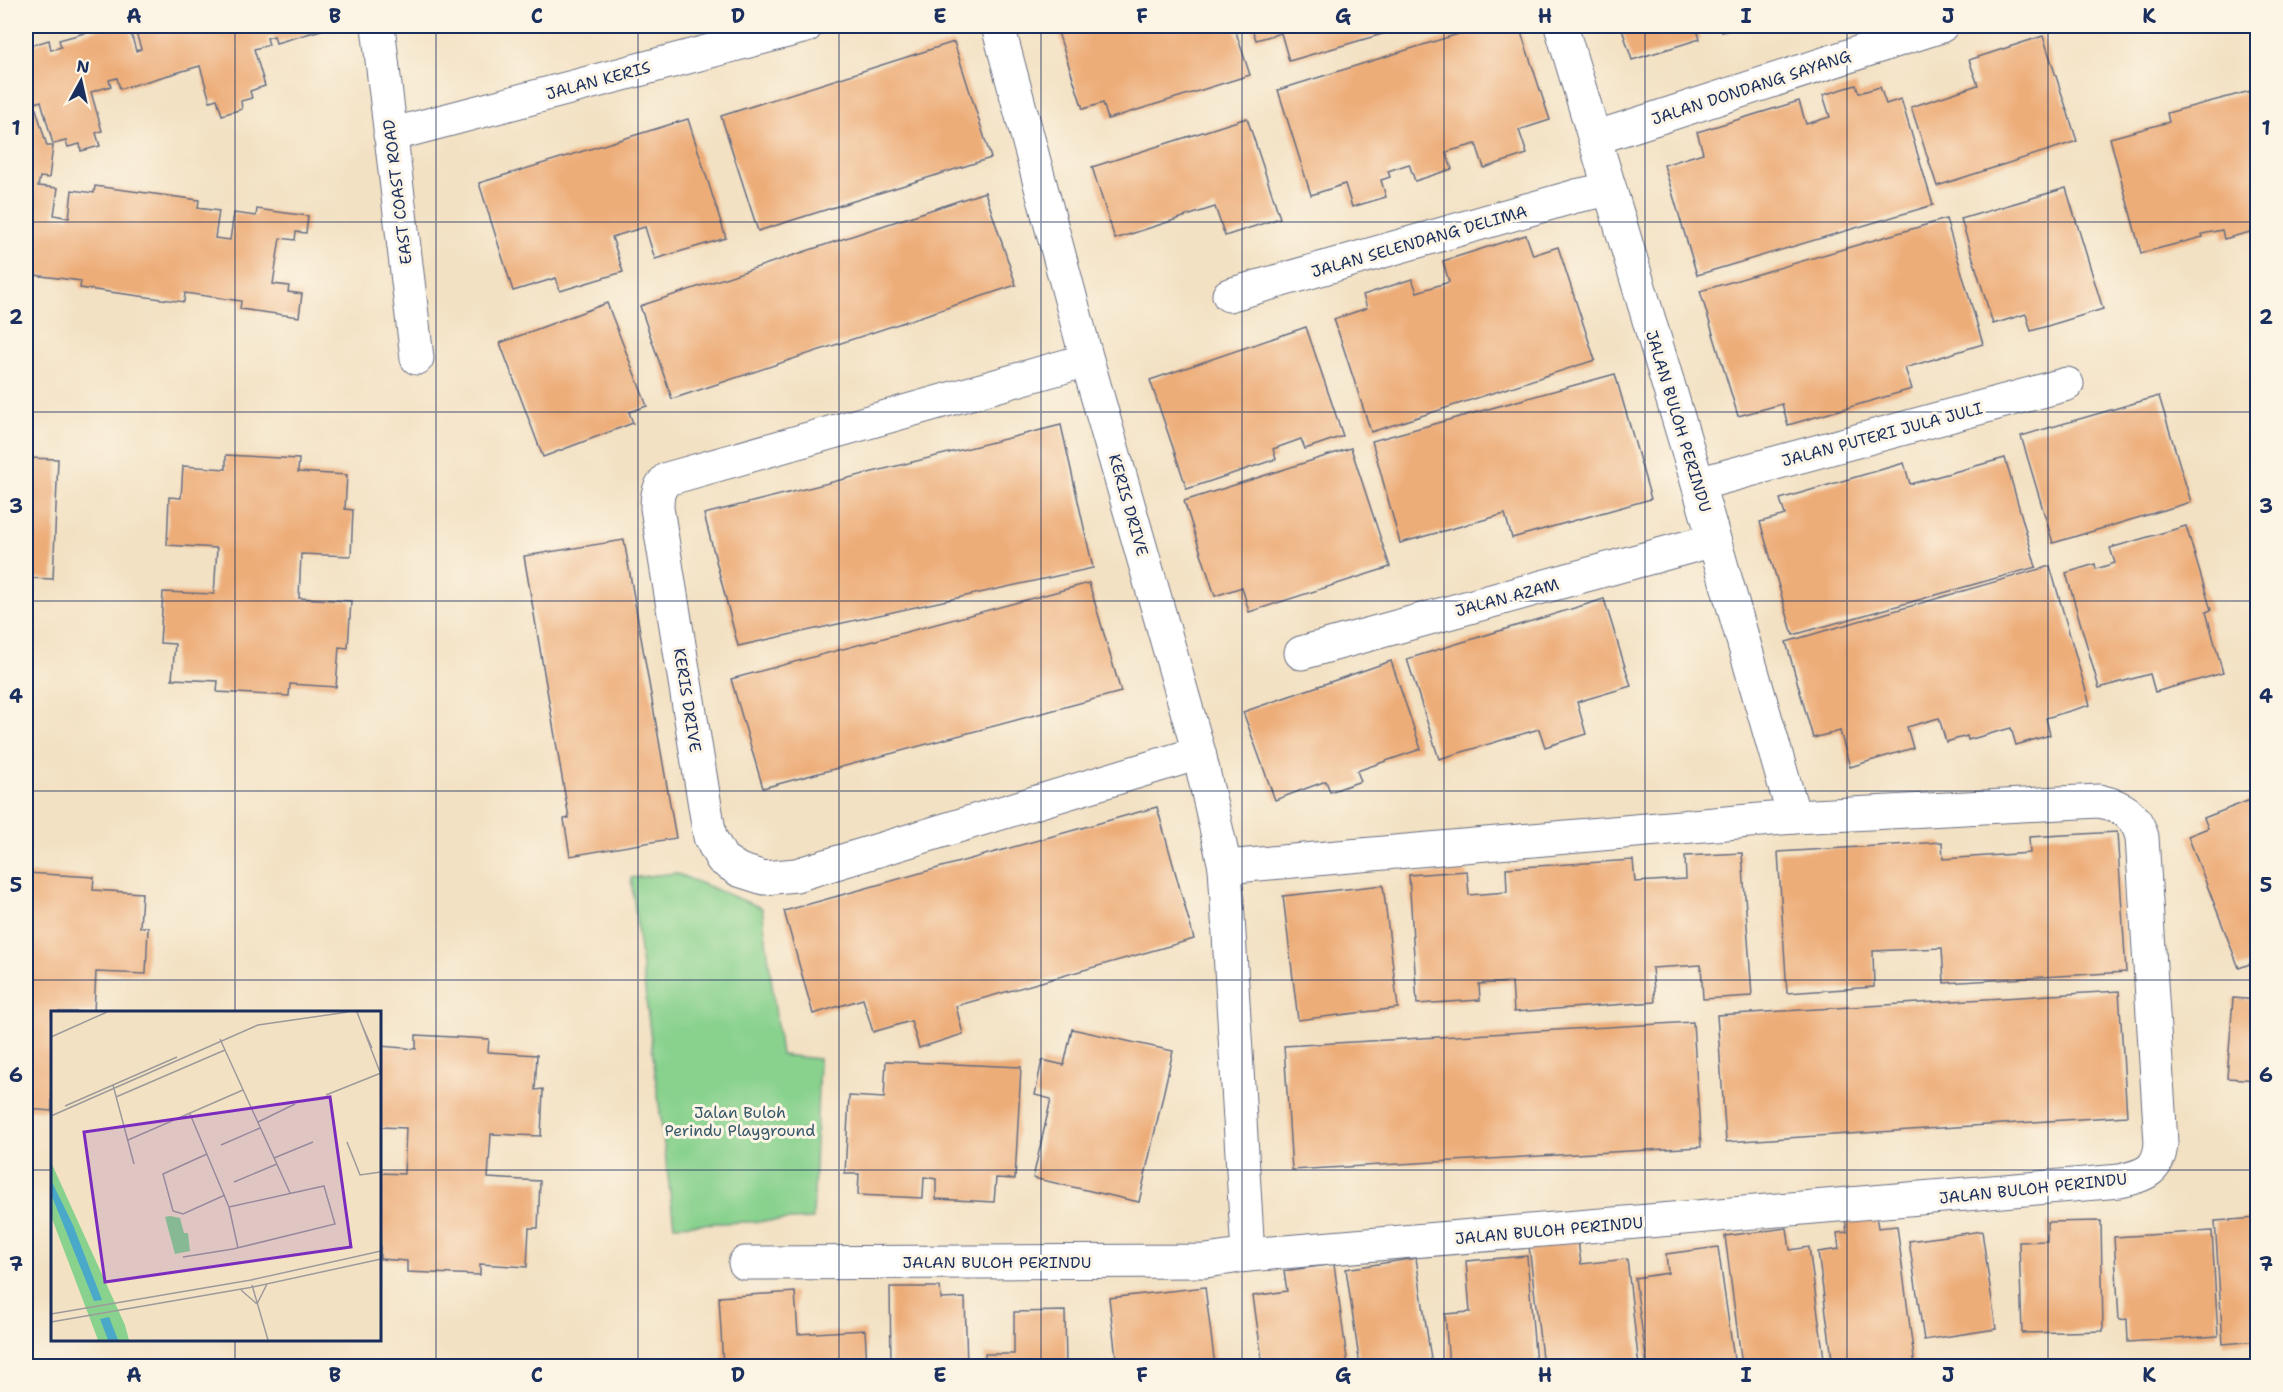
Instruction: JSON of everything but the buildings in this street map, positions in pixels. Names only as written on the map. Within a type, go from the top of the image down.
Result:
[{"type":"street","name":"EAST COAST ROAD","points":[[378,26],[417,358]]},
{"type":"street","name":"JALAN KERIS","points":[[390,135],[806,26]]},
{"type":"street","name":"KERIS DRIVE","points":[[998,26],[1088,360],[1199,753],[1225,867]]},
{"type":"street","name":"JALAN BULOH PERINDU","points":[[1561,26],[1698,484],[1794,817]]},
{"type":"street","name":"JALAN DONDANG SAYANG","points":[[1595,138],[1941,26]]},
{"type":"street","name":"JALAN SELENDANG DELIMA","points":[[1229,295],[1576,196],[1610,189]]},
{"type":"street","name":"KERIS DRIVE","points":[[1088,360],[667,479],[663,483],[657,494],[657,508],[710,837],[722,859],[739,870],[765,878],[795,875],[1199,753]]},
{"type":"street","name":"JALAN PUTERI JULA JULI","points":[[1698,484],[2067,384]]},
{"type":"street","name":"JALAN AZAM","points":[[1300,653],[1714,540]]},
{"type":"street","name":"JALAN BULOH PERINDU","points":[[745,1263],[1206,1261],[1248,1255],[2120,1181],[2143,1176],[2160,1158],[2161,1143],[2142,837],[2139,825],[2127,811],[2116,804],[2099,801],[1794,817],[1225,867]]},
{"type":"street","points":[[1225,867],[1248,1255]]},
{"type":"green space","name":"Jalan Buloh Perindu Playground","points":[[675,873],[762,908],[781,1055],[819,1059],[813,1219],[674,1225],[631,878]]}]
